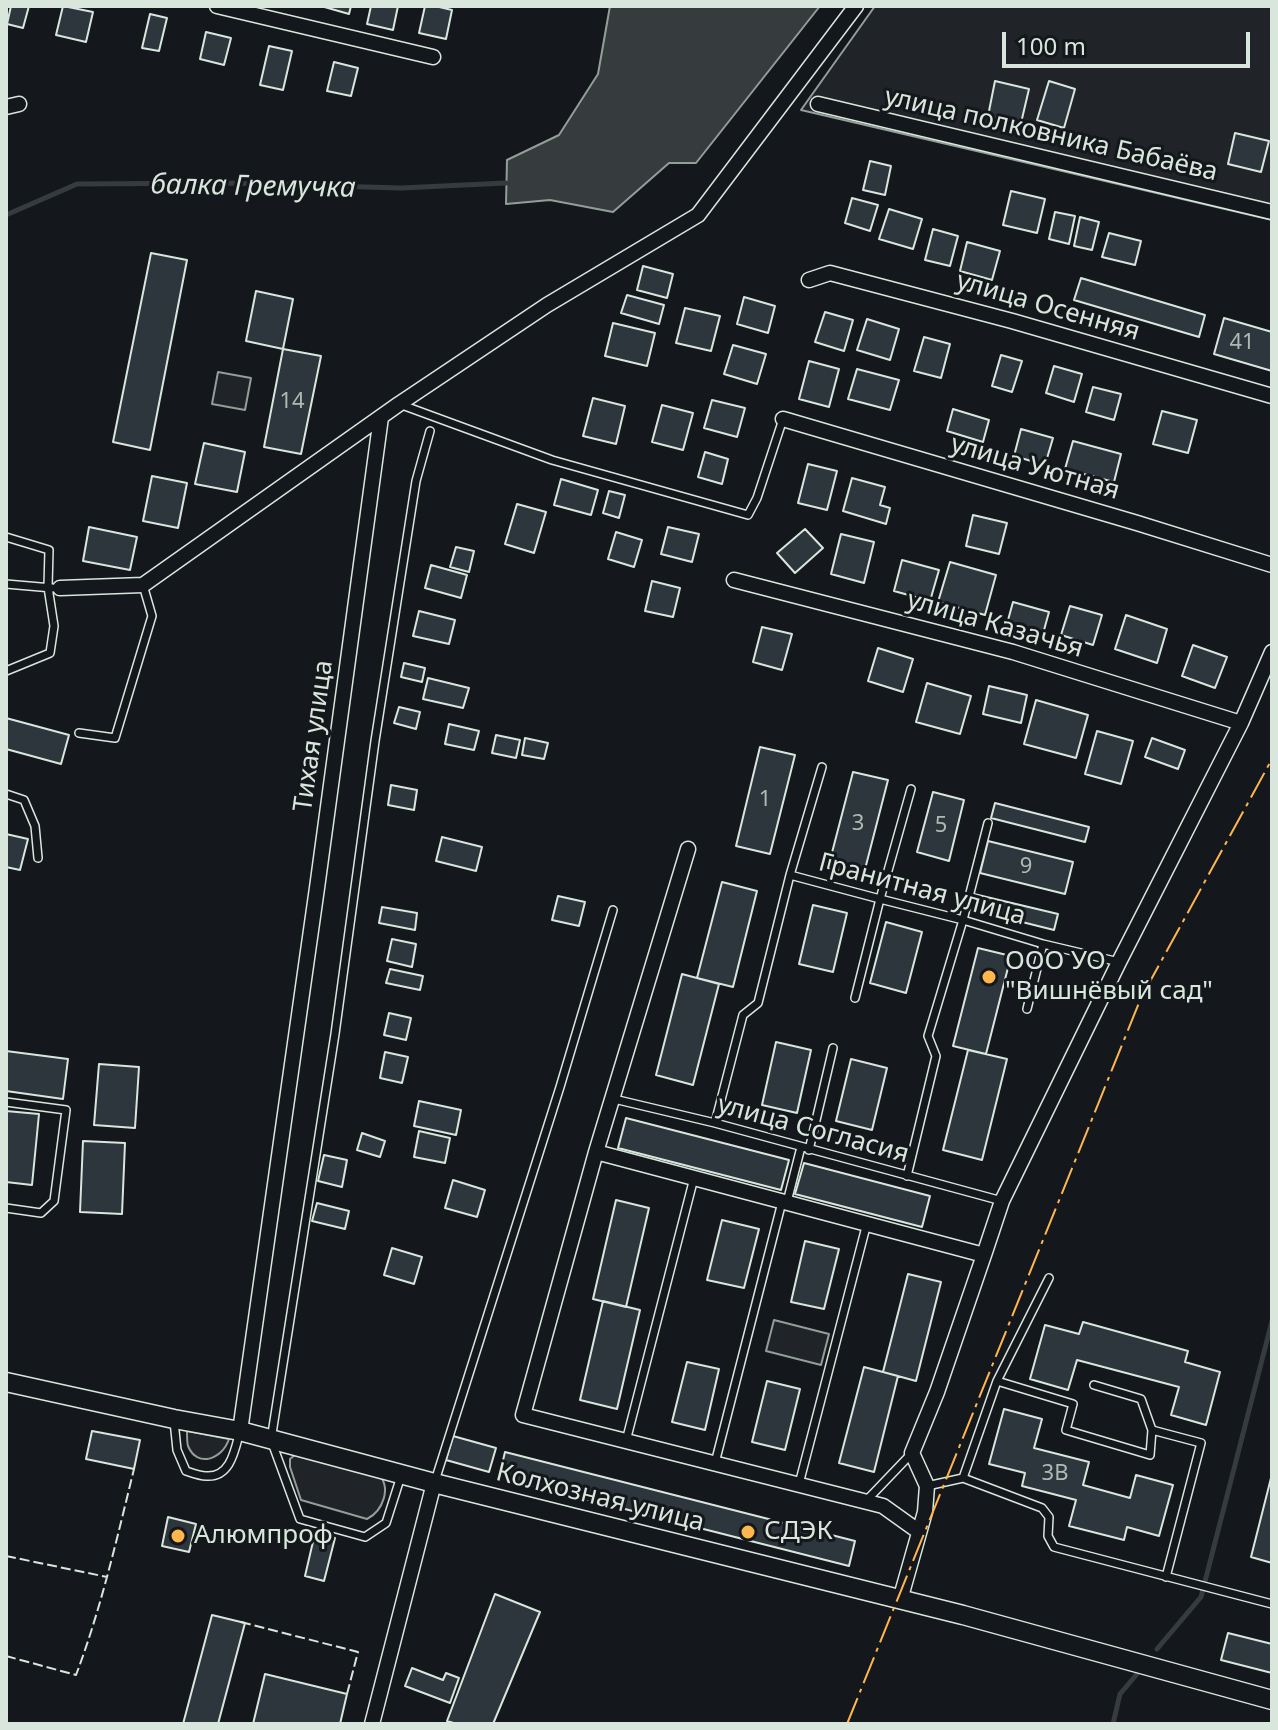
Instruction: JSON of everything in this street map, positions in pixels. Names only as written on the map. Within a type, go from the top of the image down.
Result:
[{"type":"street","points":[[217,6],[433,57]]},
{"type":"street","points":[[54,588],[143,585],[399,404],[547,305],[698,215],[856,6]]},
{"type":"street","name":"улица полковника Бабаёва","points":[[818,104],[1272,212]]},
{"type":"street","name":"улица Осенняя","points":[[809,280],[830,273],[1012,321],[1272,396]]},
{"type":"street","name":"Тихая улица","points":[[240,1431],[381,417]]},
{"type":"street","name":"улица Уютная","points":[[783,419],[1272,565]]},
{"type":"street","name":"улица Казачья","points":[[734,580],[1013,652],[1241,723]]},
{"type":"street","points":[[900,1600],[925,1512],[927,1486],[912,1453],[937,1392],[1002,1201],[1241,723],[1272,652]]},
{"type":"street","points":[[688,849],[596,1152],[523,1415],[866,1501],[883,1506],[918,1531]]},
{"type":"street","points":[[596,1152],[984,1255]]},
{"type":"street","name":"Колхозная улица","points":[[6,1382],[240,1431],[434,1483],[978,1619],[1272,1700]]},
{"type":"street","points":[[372,1724],[434,1483]]},
{"type":"lane","points":[[399,404],[552,460],[748,515],[757,498],[783,419]]},
{"type":"lane","points":[[402,1474],[386,1523],[375,1532],[365,1537],[327,1528],[300,1519],[271,1440],[335,1034],[416,481],[430,431]]},
{"type":"lane","points":[[6,537],[49,550],[54,588],[50,653],[6,671]]},
{"type":"lane","points":[[6,584],[54,588]]},
{"type":"lane","points":[[79,733],[115,738],[152,616],[143,585]]},
{"type":"lane","points":[[715,1123],[743,1015],[758,1003],[790,875],[822,767]]},
{"type":"lane","points":[[855,998],[911,789]]},
{"type":"lane","points":[[6,794],[24,800],[35,826],[38,858]]},
{"type":"lane","points":[[907,1176],[936,1056],[928,1036],[988,823]]},
{"type":"lane","name":"Гранитная улица","points":[[790,875],[1119,962]]},
{"type":"lane","points":[[434,1483],[613,910]]},
{"type":"lane","points":[[1027,1009],[1043,944]]},
{"type":"lane","points":[[715,1463],[784,1201],[805,1148],[833,1048]]},
{"type":"lane","name":"улица Согласия","points":[[614,1099],[715,1123],[1002,1201]]},
{"type":"lane","points":[[6,1102],[66,1110],[54,1201],[41,1213],[6,1208]]},
{"type":"lane","points":[[626,1441],[694,1178]]},
{"type":"lane","points":[[799,1484],[867,1223]]},
{"type":"lane","points":[[963,1478],[997,1381],[1049,1278]]},
{"type":"lane","points":[[997,1381],[1073,1404],[1066,1430],[1150,1455],[1152,1430],[1141,1399],[1094,1385]]},
{"type":"lane","points":[[174,1419],[177,1450],[186,1471],[207,1477],[218,1474],[230,1464],[240,1431]]},
{"type":"lane","points":[[1152,1430],[1201,1443],[1166,1577]]},
{"type":"lane","points":[[866,1501],[912,1453]]},
{"type":"lane","points":[[927,1486],[963,1478],[1042,1508],[1049,1517],[1048,1536],[1054,1547],[1272,1604]]},
{"type":"shaded area","points":[[610,6],[820,6],[696,163],[669,163],[613,212],[550,200],[506,204],[507,160],[559,135],[598,74]]},
{"type":"shaded area","points":[[875,6],[1272,6],[1272,220],[801,110]]},
{"type":"shaded area","points":[[218,372],[251,378],[245,410],[212,404]]},
{"type":"shaded area","points":[[774,1320],[829,1334],[821,1365],[766,1351]]},
{"type":"shaded area","points":[[187,1431],[229,1439],[221,1452],[203,1459],[192,1453],[188,1446]]},
{"type":"shaded area","points":[[295,1455],[378,1474],[385,1492],[381,1505],[367,1519],[301,1500],[290,1467],[290,1459]]},
{"type":"building","points":[[11,6],[29,6],[23,28],[7,24]]},
{"type":"building","points":[[63,6],[93,12],[86,42],[56,35]]},
{"type":"building","points":[[321,6],[351,6],[349,14]]},
{"type":"building","points":[[371,6],[398,6],[393,30],[367,24]]},
{"type":"building","points":[[425,6],[452,10],[446,39],[419,33]]},
{"type":"building","points":[[150,14],[167,18],[159,51],[142,48]]},
{"type":"building","points":[[206,32],[231,38],[224,65],[200,59]]},
{"type":"building","points":[[269,46],[292,51],[283,90],[260,85]]},
{"type":"building","points":[[334,62],[358,68],[351,96],[327,91]]},
{"type":"building","points":[[995,81],[1029,89],[1021,123],[988,116]]},
{"type":"building","points":[[1049,81],[1075,89],[1064,128],[1037,120]]},
{"type":"building","points":[[1235,133],[1269,141],[1261,172],[1228,164]]},
{"type":"building","points":[[870,161],[891,166],[885,195],[863,190]]},
{"type":"building","points":[[1011,191],[1045,199],[1037,233],[1003,225]]},
{"type":"building","points":[[852,198],[878,205],[870,231],[845,223]]},
{"type":"building","points":[[889,209],[922,219],[913,249],[879,239]]},
{"type":"building","points":[[1055,212],[1075,216],[1069,244],[1049,239]]},
{"type":"building","points":[[1080,217],[1099,222],[1092,250],[1074,246]]},
{"type":"building","points":[[933,229],[958,236],[950,266],[925,260]]},
{"type":"building","points":[[1109,233],[1141,241],[1135,265],[1102,257]]},
{"type":"building","points":[[967,242],[1000,251],[992,280],[960,271]]},
{"type":"building","points":[[151,253],[187,260],[150,450],[113,442]]},
{"type":"building","points":[[643,266],[673,274],[667,298],[637,290]]},
{"type":"building","points":[[1081,278],[1205,315],[1199,337],[1074,300]]},
{"type":"building","points":[[256,291],[293,299],[283,349],[246,341]]},
{"type":"building","points":[[627,295],[664,305],[659,324],[621,313]]},
{"type":"building","points":[[744,297],[775,306],[768,333],[737,324]]},
{"type":"building","points":[[685,308],[720,316],[711,351],[676,343]]},
{"type":"building","points":[[825,312],[853,320],[844,351],[815,342]]},
{"type":"building","points":[[1224,318],[1272,332],[1272,371],[1214,354]]},
{"type":"building","points":[[867,319],[899,329],[890,360],[857,350]]},
{"type":"building","points":[[613,323],[655,333],[647,366],[605,356]]},
{"type":"building","points":[[924,337],[950,344],[941,378],[914,371]]},
{"type":"building","points":[[733,345],[766,354],[757,384],[724,374]]},
{"type":"building","points":[[283,349],[321,356],[301,454],[264,447]]},
{"type":"building","points":[[1001,355],[1022,361],[1012,392],[992,386]]},
{"type":"building","points":[[809,361],[839,369],[829,407],[799,399]]},
{"type":"building","points":[[1054,366],[1082,374],[1074,402],[1046,393]]},
{"type":"building","points":[[857,369],[899,380],[890,410],[848,399]]},
{"type":"building","points":[[1093,387],[1121,394],[1114,420],[1086,412]]},
{"type":"building","points":[[593,398],[625,406],[616,444],[583,436]]},
{"type":"building","points":[[712,400],[745,408],[737,437],[704,428]]},
{"type":"building","points":[[662,405],[693,413],[683,450],[652,442]]},
{"type":"building","points":[[953,409],[989,420],[983,442],[947,431]]},
{"type":"building","points":[[1162,411],[1197,420],[1188,453],[1153,444]]},
{"type":"building","points":[[1021,429],[1053,438],[1045,465],[1014,456]]},
{"type":"building","points":[[1073,441],[1121,454],[1114,482],[1065,469]]},
{"type":"building","points":[[204,443],[245,452],[237,492],[195,484]]},
{"type":"building","points":[[705,452],[728,459],[722,484],[698,477]]},
{"type":"building","points":[[808,464],[837,471],[827,510],[798,503]]},
{"type":"building","points":[[152,476],[187,483],[178,528],[143,521]]},
{"type":"building","points":[[852,478],[885,487],[880,505],[890,508],[886,524],[843,511]]},
{"type":"building","points":[[561,479],[598,490],[591,515],[554,505]]},
{"type":"building","points":[[609,491],[625,495],[619,518],[603,513]]},
{"type":"building","points":[[517,504],[546,512],[534,553],[505,544]]},
{"type":"building","points":[[973,515],[1007,523],[999,554],[966,546]]},
{"type":"building","points":[[89,527],[137,537],[130,570],[83,561]]},
{"type":"building","points":[[668,527],[699,534],[692,562],[661,554]]},
{"type":"building","points":[[805,529],[823,548],[795,573],[777,553]]},
{"type":"building","points":[[616,532],[642,540],[634,567],[608,559]]},
{"type":"building","points":[[841,534],[874,542],[864,583],[831,574]]},
{"type":"building","points":[[456,547],[474,551],[469,572],[450,567]]},
{"type":"building","points":[[902,560],[939,570],[930,601],[894,591]]},
{"type":"building","points":[[950,562],[996,575],[985,615],[938,602]]},
{"type":"building","points":[[431,565],[467,575],[461,598],[425,588]]},
{"type":"building","points":[[652,581],[680,588],[673,617],[645,611]]},
{"type":"building","points":[[1013,602],[1049,612],[1041,641],[1005,631]]},
{"type":"building","points":[[1070,606],[1102,615],[1093,645],[1061,635]]},
{"type":"building","points":[[419,611],[455,620],[449,644],[413,636]]},
{"type":"building","points":[[1126,615],[1167,629],[1157,663],[1115,649]]},
{"type":"building","points":[[762,627],[792,634],[782,670],[753,662]]},
{"type":"building","points":[[1193,645],[1227,657],[1215,688],[1182,676]]},
{"type":"building","points":[[878,648],[913,659],[903,692],[868,681]]},
{"type":"building","points":[[404,663],[425,668],[422,682],[401,677]]},
{"type":"building","points":[[428,678],[469,688],[463,708],[423,699]]},
{"type":"building","points":[[927,683],[971,696],[960,734],[916,722]]},
{"type":"building","points":[[989,686],[1027,695],[1021,723],[983,714]]},
{"type":"building","points":[[1036,700],[1088,715],[1076,758],[1024,744]]},
{"type":"building","points":[[399,707],[420,712],[416,729],[394,723]]},
{"type":"building","points":[[6,718],[69,735],[61,764],[6,749]]},
{"type":"building","points":[[449,724],[479,731],[474,750],[445,744]]},
{"type":"building","points":[[1097,731],[1133,741],[1121,784],[1085,774]]},
{"type":"building","points":[[496,735],[520,740],[516,758],[492,753]]},
{"type":"building","points":[[525,738],[548,743],[544,759],[522,755]]},
{"type":"building","points":[[1152,738],[1185,750],[1178,769],[1145,757]]},
{"type":"building","points":[[760,747],[795,755],[770,854],[736,846]]},
{"type":"building","points":[[853,772],[888,780],[863,877],[828,868]]},
{"type":"building","points":[[391,785],[417,790],[414,810],[388,805]]},
{"type":"building","points":[[933,792],[964,800],[949,861],[917,852]]},
{"type":"building","points":[[995,803],[1089,827],[1085,842],[991,818]]},
{"type":"building","points":[[6,834],[28,839],[20,870],[6,867]]},
{"type":"building","points":[[442,837],[482,847],[476,871],[436,861]]},
{"type":"building","points":[[988,841],[1073,862],[1065,894],[980,873]]},
{"type":"building","points":[[722,882],[757,891],[733,987],[697,978]]},
{"type":"building","points":[[974,894],[1058,914],[1054,930],[970,909]]},
{"type":"building","points":[[558,896],[585,902],[579,926],[552,920]]},
{"type":"building","points":[[813,905],[847,913],[833,972],[799,964]]},
{"type":"building","points":[[382,907],[417,913],[415,930],[379,923]]},
{"type":"building","points":[[886,922],[922,932],[906,993],[870,983]]},
{"type":"building","points":[[392,939],[416,944],[412,967],[387,961]]},
{"type":"building","points":[[978,948],[1011,956],[986,1054],[953,1046]]},
{"type":"building","points":[[390,969],[423,976],[420,990],[386,983]]},
{"type":"building","points":[[682,974],[719,984],[693,1085],[656,1075]]},
{"type":"building","points":[[389,1013],[411,1018],[406,1040],[384,1035]]},
{"type":"building","points":[[776,1042],[811,1050],[797,1113],[762,1105]]},
{"type":"building","points":[[968,1050],[1007,1059],[982,1160],[943,1150]]},
{"type":"building","points":[[6,1051],[68,1059],[63,1099],[6,1091]]},
{"type":"building","points":[[385,1052],[408,1057],[402,1083],[380,1078]]},
{"type":"building","points":[[851,1059],[887,1068],[872,1130],[836,1121]]},
{"type":"building","points":[[99,1064],[139,1067],[135,1128],[94,1125]]},
{"type":"building","points":[[419,1101],[461,1110],[456,1135],[414,1126]]},
{"type":"building","points":[[6,1111],[39,1114],[32,1185],[6,1182]]},
{"type":"building","points":[[626,1118],[789,1160],[781,1190],[618,1148]]},
{"type":"building","points":[[419,1131],[450,1138],[445,1163],[414,1157]]},
{"type":"building","points":[[362,1133],[385,1141],[380,1157],[357,1150]]},
{"type":"building","points":[[83,1141],[125,1143],[122,1214],[80,1212]]},
{"type":"building","points":[[324,1155],[347,1160],[342,1187],[318,1181]]},
{"type":"building","points":[[804,1163],[930,1196],[922,1227],[795,1194]]},
{"type":"building","points":[[453,1180],[485,1190],[477,1217],[445,1208]]},
{"type":"building","points":[[616,1200],[649,1208],[626,1307],[593,1299]]},
{"type":"building","points":[[317,1203],[349,1211],[345,1229],[312,1221]]},
{"type":"building","points":[[722,1220],[759,1229],[744,1288],[707,1280]]},
{"type":"building","points":[[805,1241],[839,1249],[824,1309],[791,1302]]},
{"type":"building","points":[[392,1248],[422,1257],[414,1284],[384,1275]]},
{"type":"building","points":[[908,1274],[941,1282],[916,1381],[883,1372]]},
{"type":"building","points":[[603,1301],[640,1310],[617,1409],[580,1400]]},
{"type":"building","points":[[1083,1322],[1188,1351],[1185,1362],[1220,1372],[1206,1425],[1171,1415],[1179,1387],[1077,1360],[1068,1390],[1030,1379],[1045,1325],[1079,1334]]},
{"type":"building","points":[[687,1362],[719,1369],[705,1430],[672,1422]]},
{"type":"building","points":[[864,1367],[898,1376],[874,1472],[839,1463]]},
{"type":"building","points":[[767,1381],[800,1389],[785,1450],[752,1442]]},
{"type":"building","points":[[1004,1409],[1042,1419],[1034,1448],[1089,1462],[1083,1485],[1130,1498],[1136,1475],[1173,1485],[1159,1536],[1127,1527],[1124,1540],[1069,1526],[1076,1500],[1022,1486],[1025,1473],[989,1464]]},
{"type":"building","points":[[92,1431],[140,1440],[134,1469],[86,1459]]},
{"type":"building","points":[[453,1436],[496,1448],[489,1472],[446,1460]]},
{"type":"building","points":[[505,1452],[855,1541],[849,1566],[499,1477]]},
{"type":"building","points":[[1272,1474],[1272,1563],[1251,1557]]},
{"type":"building","points":[[168,1517],[196,1524],[189,1552],[162,1546]]},
{"type":"building","points":[[315,1533],[335,1538],[324,1581],[305,1576]]},
{"type":"building","points":[[495,1594],[540,1612],[493,1724],[447,1721]]},
{"type":"building","points":[[212,1615],[245,1623],[218,1724],[183,1724]]},
{"type":"building","points":[[1228,1633],[1272,1644],[1272,1673],[1221,1660]]},
{"type":"building","points":[[412,1668],[443,1680],[446,1673],[459,1678],[450,1703],[405,1686]]},
{"type":"building","points":[[265,1674],[347,1694],[340,1724],[253,1724]]},
{"type":"waterway","name":"балка Гремучка","points":[[6,215],[77,184],[225,183],[401,188],[506,183]]},
{"type":"waterway","points":[[1157,1649],[1201,1597],[1272,1321]]},
{"type":"waterway","points":[[1113,1724],[1120,1694],[1137,1674]]},
{"type":"fence","points":[[6,1656],[76,1675],[101,1599],[134,1469]]},
{"type":"fence","points":[[6,1556],[107,1577]]},
{"type":"fence","points":[[241,1622],[358,1652],[347,1694]]},
{"type":"power","points":[[847,1724],[1141,998],[1272,759]]},
{"type":"place","name":"ООО УО \"Вишнёвый сад\"","points":[[989,977]]},
{"type":"place","name":"СДЭК","points":[[748,1532]]},
{"type":"place","name":"Алюмпроф","points":[[178,1536]]}]
